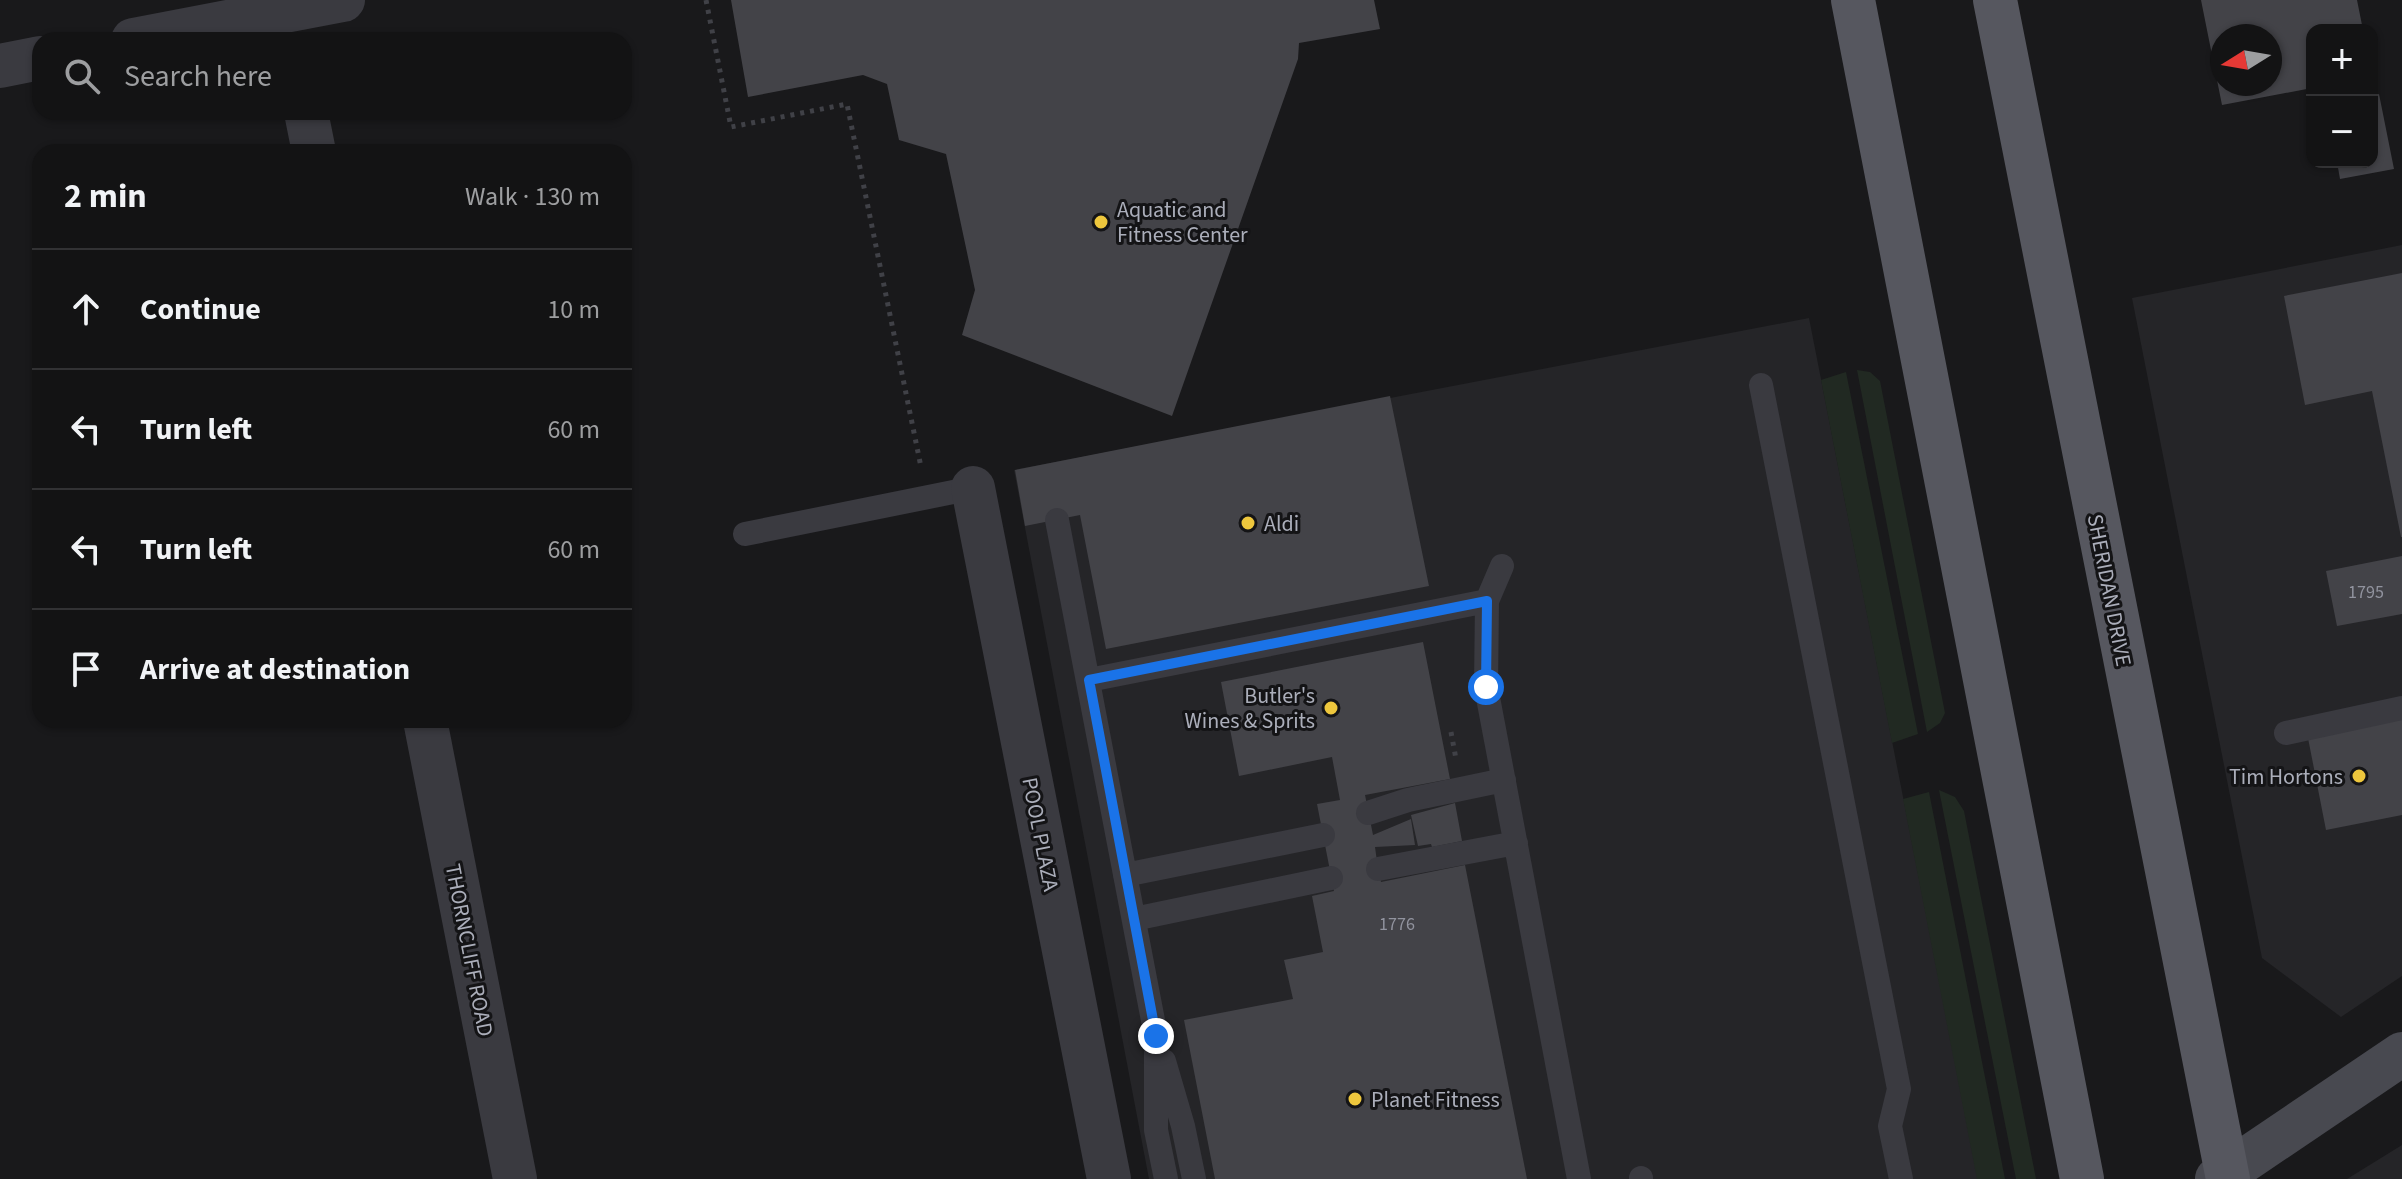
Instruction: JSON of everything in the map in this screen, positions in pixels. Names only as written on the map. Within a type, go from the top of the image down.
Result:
[{"type":"main road","points":[[1853,0],[2082,1179]]},
{"type":"main road","name":"SHERIDAN DRIVE","points":[[1995,0],[2224,1177]]},
{"type":"street","points":[[187,32],[288,17],[343,0]]},
{"type":"street","points":[[0,66],[32,60]]},
{"type":"street","points":[[308,120],[312,144]]},
{"type":"street","name":"POOL PLAZA","points":[[973,488],[1109,1179]]},
{"type":"street","name":"THORNCLIFF ROAD","points":[[427,728],[515,1179]]},
{"type":"street","points":[[2224,1177],[2402,1054]]},
{"type":"lane","points":[[1761,385],[1899,1089],[1890,1126],[1901,1179]]},
{"type":"lane","points":[[745,534],[973,488]]},
{"type":"lane","points":[[1057,520],[1156,1036],[1183,1126],[1194,1179]]},
{"type":"lane","points":[[1502,566],[1487,601],[1486,687],[1579,1179]]},
{"type":"lane","points":[[1089,680],[1487,601]]},
{"type":"lane","points":[[2286,733],[2402,708]]},
{"type":"lane","points":[[1369,819],[1408,800],[1504,780]]},
{"type":"lane","points":[[1124,868],[1321,828]]},
{"type":"lane","points":[[1378,862],[1420,862],[1516,843]]},
{"type":"lane","points":[[1133,912],[1330,872]]},
{"type":"lane","points":[[1156,1036],[1156,1130],[1166,1179]]},
{"type":"path","points":[[706,0],[731,127],[847,104],[922,469]]},
{"type":"shaded area","points":[[2402,245],[2402,976],[2341,1017],[2262,958],[2132,298]]},
{"type":"shaded area","points":[[1809,318],[1978,1179],[1149,1179],[1014,470]]},
{"type":"shaded area","points":[[1857,370],[1870,372],[1880,381],[1945,713],[1940,723],[1927,732]]},
{"type":"shaded area","points":[[1846,372],[1918,734],[1892,743],[1821,380]]},
{"type":"shaded area","points":[[1939,790],[1955,797],[1964,811],[2036,1179],[2016,1179]]},
{"type":"shaded area","points":[[1929,792],[2005,1179],[1977,1179],[1903,799]]},
{"type":"shaded area","points":[[2402,1145],[2402,1179],[2347,1179]]},
{"type":"building","name":"Aquatic and Fitness Center","points":[[731,0],[1374,0],[1380,29],[1299,43],[1298,59],[1172,416],[962,335],[975,290],[946,154],[899,140],[887,84],[863,75],[748,97]]},
{"type":"building","points":[[2201,0],[2357,0],[2362,24],[2306,24],[2306,89],[2282,94],[2282,24],[2210,24],[2210,45]]},
{"type":"building","points":[[2378,94],[2394,169],[2340,179],[2338,168],[2378,168]]},
{"type":"building","points":[[2220,96],[2270,96],[2222,105]]},
{"type":"building","points":[[2402,273],[2401,537],[2372,391],[2305,405],[2284,296]]},
{"type":"building","name":"Aldi","points":[[1390,396],[1429,586],[1106,649],[1080,515],[1025,526],[1015,470]]},
{"type":"building","points":[[2402,556],[2402,614],[2337,626],[2326,571]]},
{"type":"building","points":[[1423,642],[1450,779],[1365,795],[1373,835],[1411,819],[1415,845],[1375,847],[1378,869],[1381,882],[1465,865],[1527,1179],[1215,1179],[1184,1020],[1293,999],[1284,960],[1323,952],[1312,896],[1334,891],[1317,804],[1340,800],[1332,757],[1239,776],[1221,682]]},
{"type":"building","name":"Tim Hortons","points":[[2402,719],[2402,815],[2326,830],[2308,738]]},
{"type":"building","points":[[1455,803],[1462,841],[1432,847],[1431,844],[1418,846],[1411,815]]},
{"type":"place","name":"Aquatic and Fitness Center","points":[[1101,222]]},
{"type":"place","name":"Aldi","points":[[1248,523]]},
{"type":"place","name":"Butler's Wines & Sprits","points":[[1331,708]]},
{"type":"place","name":"Tim Hortons","points":[[2359,776]]},
{"type":"place","name":"Planet Fitness","points":[[1355,1099]]},
{"type":"route","points":[[1156,1036],[1089,680],[1487,601],[1486,687]]}]
